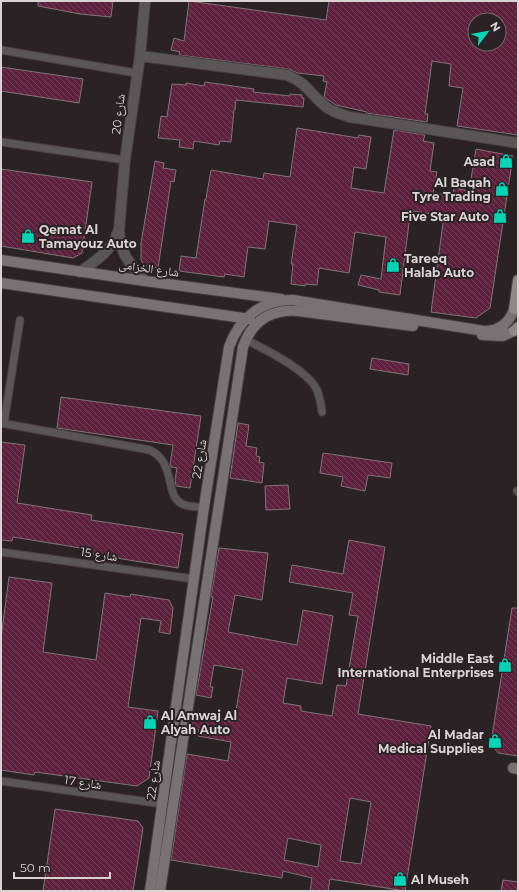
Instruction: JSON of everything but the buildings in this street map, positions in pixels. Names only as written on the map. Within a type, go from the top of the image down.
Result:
[{"type":"main road","points":[[514,309],[518,280]]},
{"type":"street","name":"شارع 20","points":[[145,1],[140,56],[136,73],[125,160],[119,230],[125,257],[145,282]]},
{"type":"street","points":[[140,56],[287,75],[308,87],[323,105],[339,114],[350,117],[518,143]]},
{"type":"street","name":"شارع 20","points":[[80,272],[106,253],[119,230]]},
{"type":"street","name":"شارع الخزامى","points":[[1,260],[145,282],[293,300]]},
{"type":"street","points":[[1,282],[260,321]]},
{"type":"street","name":"شارع 22","points":[[150,891],[204,507],[229,347],[236,332],[246,318],[259,308],[279,301],[293,300],[484,331],[501,328],[509,320],[514,309]]},
{"type":"street","name":"شارع 22","points":[[160,891],[243,347],[254,326],[274,313],[290,310],[496,337],[509,334],[516,329]]},
{"type":"lane","points":[[1,50],[136,73]]},
{"type":"lane","points":[[1,142],[125,160]]},
{"type":"lane","points":[[20,320],[3,423],[150,450],[164,461],[172,491],[177,500],[185,506],[204,507]]},
{"type":"lane","points":[[246,340],[280,358],[310,380],[316,389],[322,412]]},
{"type":"lane","name":"شارع 15","points":[[1,552],[194,579]]},
{"type":"lane","name":"شارع 17","points":[[1,781],[163,804]]},
{"type":"place","name":"Asad","points":[[506,161]]},
{"type":"place","name":"Al Baqah Tyre Trading","points":[[502,189]]},
{"type":"place","name":"Five Star Auto","points":[[500,216]]},
{"type":"place","name":"Qemat Al Tamayouz Auto","points":[[28,236]]},
{"type":"place","name":"Tareeq Halab Auto","points":[[393,265]]},
{"type":"place","name":"Middle East International Enterprises","points":[[505,665]]},
{"type":"place","name":"Al Amwaj Al Alyah Auto","points":[[150,722]]},
{"type":"place","name":"Al Madar Medical Supplies","points":[[495,741]]},
{"type":"place","name":"Al Museh","points":[[400,879]]}]
